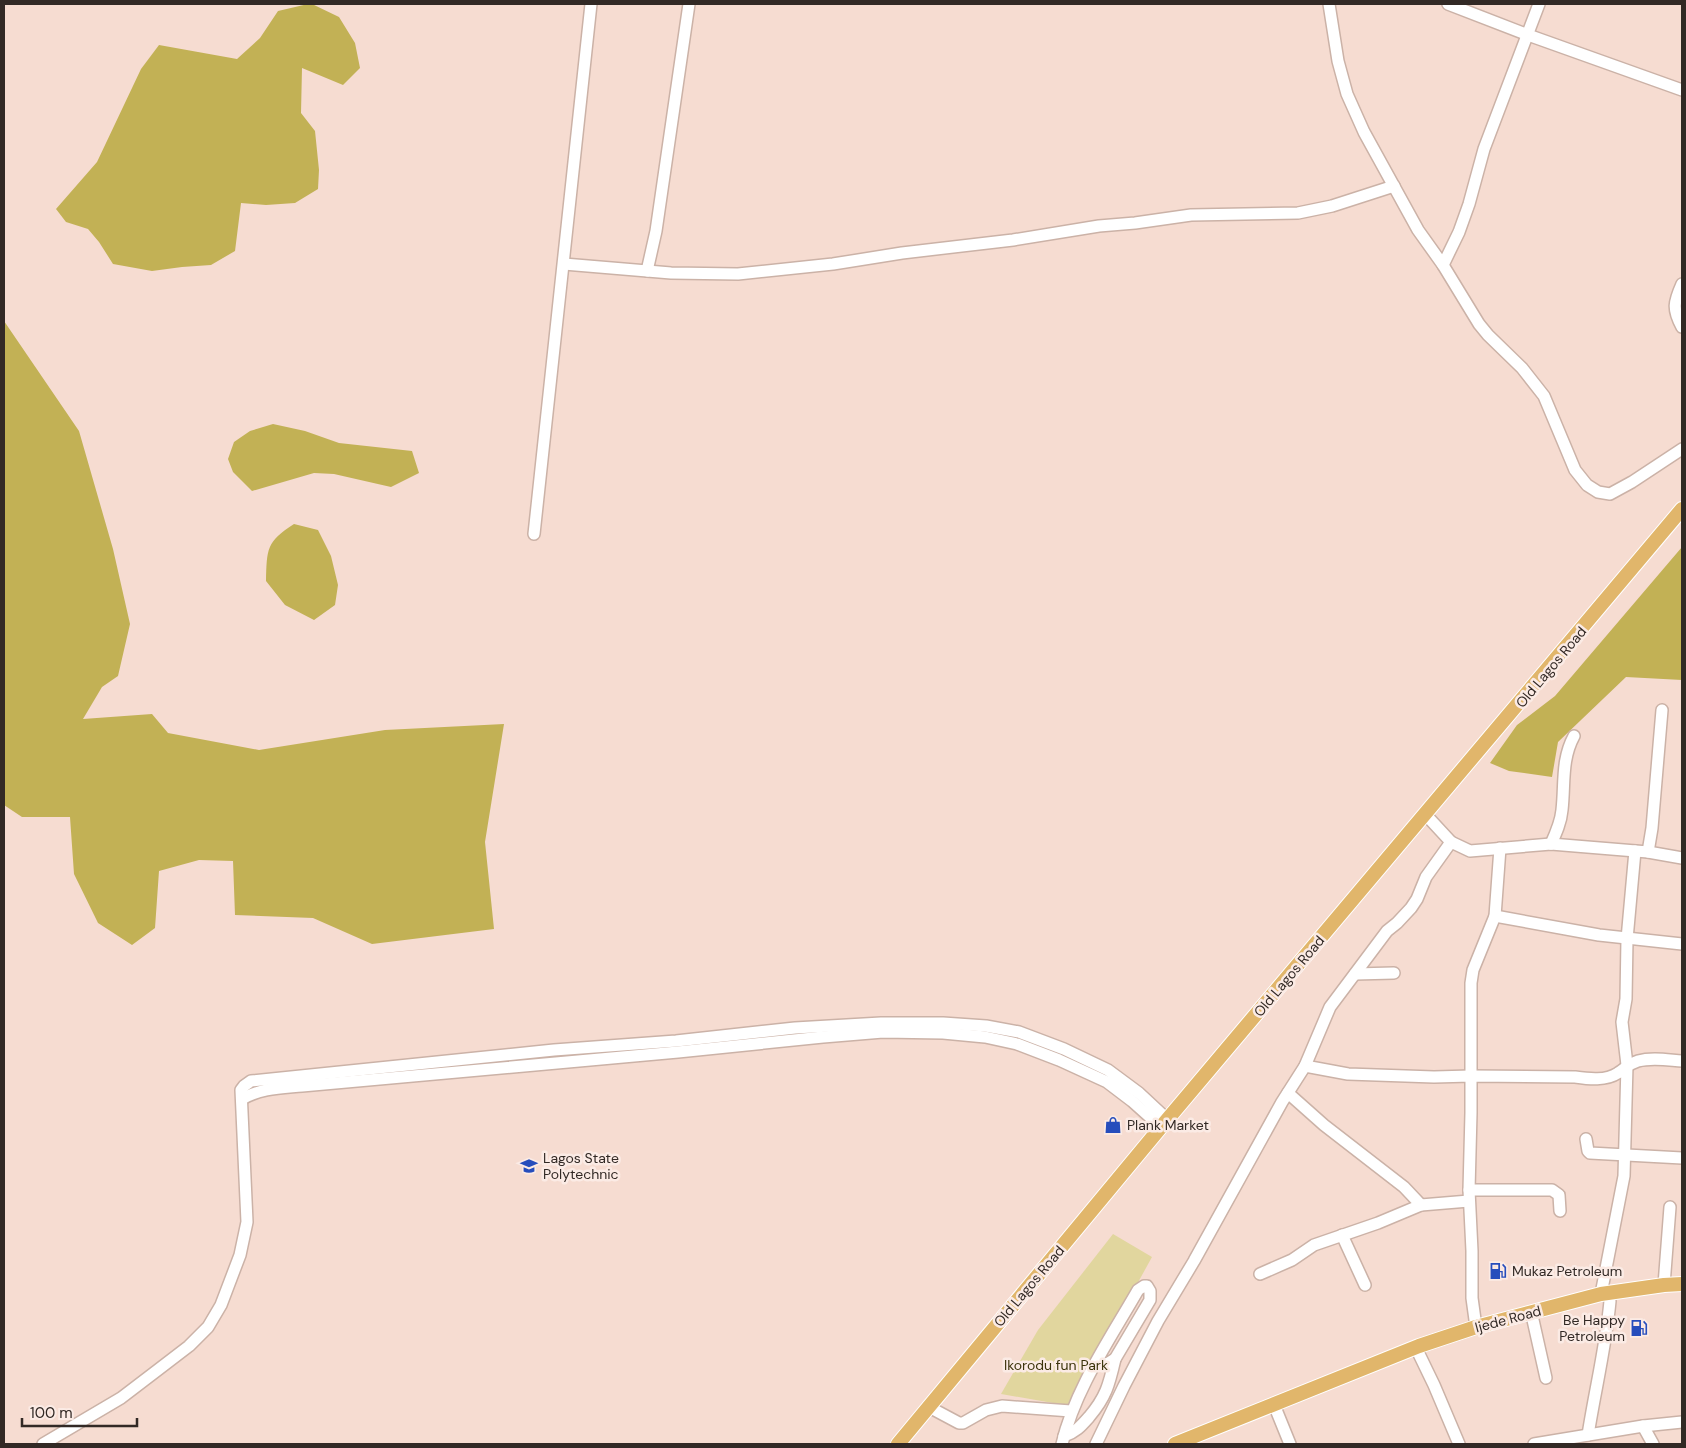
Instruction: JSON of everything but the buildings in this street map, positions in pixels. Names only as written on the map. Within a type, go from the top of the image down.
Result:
[{"type":"main road","name":"Old Lagos Road","points":[[898,1444],[1165,1123],[1682,509]]},
{"type":"main road","name":"Ijede Road","points":[[1369,1371],[1419,1346],[1476,1327],[1664,1285],[1682,1284]]},
{"type":"main road","name":"Ijede Road","points":[[1369,1371],[1476,1335],[1605,1298],[1682,1292]]},
{"type":"main road","points":[[1193,1444],[1277,1412],[1369,1371]]},
{"type":"main road","points":[[1175,1444],[1369,1371]]},
{"type":"street","points":[[534,534],[591,4]]},
{"type":"street","points":[[647,271],[656,231],[689,4]]},
{"type":"street","points":[[1329,4],[1338,61],[1348,94],[1364,132],[1418,230],[1443,265],[1474,316],[1488,335],[1522,368],[1544,396],[1575,470],[1592,490],[1610,494],[1682,450]]},
{"type":"street","points":[[1448,4],[1528,35],[1682,90]]},
{"type":"street","points":[[1443,265],[1459,232],[1484,150],[1539,4]]},
{"type":"street","points":[[564,264],[671,273],[738,274],[833,264],[1192,214],[1298,213],[1332,206],[1394,186]]},
{"type":"street","points":[[1682,284],[1675,298],[1674,305],[1682,327]]},
{"type":"street","points":[[1648,852],[1652,828],[1662,710]]},
{"type":"street","points":[[1551,844],[1560,822],[1562,810],[1565,756],[1574,736]]},
{"type":"street","points":[[1426,815],[1451,842],[1470,851],[1551,844],[1648,852],[1682,858]]},
{"type":"street","points":[[1096,1444],[1154,1329],[1305,1066],[1330,1007],[1387,931],[1411,908],[1426,877],[1451,842]]},
{"type":"street","points":[[1476,1327],[1472,1298],[1469,1196],[1472,982],[1473,970],[1495,916],[1500,848]]},
{"type":"street","points":[[1588,1435],[1604,1347],[1605,1298],[1623,1185],[1627,1065],[1622,1022],[1626,999],[1627,939],[1636,851]]},
{"type":"street","points":[[1495,916],[1627,939],[1682,944]]},
{"type":"street","points":[[1355,974],[1394,973]]},
{"type":"street","points":[[43,1444],[121,1398],[189,1346],[208,1327],[221,1305],[240,1255],[247,1222],[241,1090],[251,1081],[795,1028],[881,1022],[943,1023],[986,1026],[1020,1032],[1064,1049],[1108,1070],[1139,1093],[1165,1123]]},
{"type":"street","points":[[1305,1066],[1348,1074],[1434,1077],[1608,1078],[1618,1073],[1627,1065],[1641,1060],[1682,1060]]},
{"type":"street","points":[[1288,1093],[1324,1125],[1404,1187],[1421,1205]]},
{"type":"street","points":[[1586,1139],[1590,1153],[1682,1158]]},
{"type":"street","points":[[1260,1274],[1292,1260],[1314,1246],[1421,1205],[1469,1196],[1552,1190],[1559,1195],[1560,1211]]},
{"type":"street","points":[[1664,1285],[1670,1207]]},
{"type":"street","points":[[1342,1235],[1365,1285]]},
{"type":"street","points":[[1147,1286],[1150,1291],[1150,1300],[1115,1359],[1107,1390],[1101,1403],[1079,1429],[1063,1440],[1071,1411],[1097,1363],[1138,1290],[1147,1286]]},
{"type":"street","points":[[1533,1320],[1546,1378]]},
{"type":"street","points":[[1419,1354],[1459,1444]]},
{"type":"street","points":[[1097,1363],[1107,1364],[1115,1359]]},
{"type":"street","points":[[930,1407],[959,1423],[963,1423],[986,1410],[1002,1406],[1071,1411]]},
{"type":"street","points":[[1277,1412],[1290,1444]]},
{"type":"street","points":[[1534,1444],[1643,1426],[1682,1422]]},
{"type":"street","points":[[1643,1426],[1653,1444]]},
{"type":"green space","name":"Ikorodu fun Park","points":[[1113,1234],[1152,1257],[1070,1406],[1001,1394],[1038,1330]]},
{"type":"shaded area","points":[[312,4],[339,17],[355,43],[360,68],[343,85],[302,68],[301,113],[315,131],[319,170],[318,189],[295,203],[266,205],[241,203],[235,251],[211,265],[152,271],[113,264],[88,229],[66,222],[56,209],[97,162],[141,69],[159,45],[237,59],[260,38],[278,11]]},
{"type":"shaded area","points":[[4,321],[79,431],[113,549],[130,624],[118,676],[102,687],[83,719],[152,714],[168,733],[259,750],[385,730],[504,724],[485,842],[494,929],[372,944],[313,918],[235,915],[233,861],[199,860],[159,871],[155,928],[132,945],[98,923],[74,874],[70,817],[22,817],[4,805]]},
{"type":"shaded area","points":[[273,424],[305,431],[339,443],[412,451],[419,473],[391,487],[334,474],[314,473],[252,491],[233,472],[228,459],[234,442],[250,431]]},
{"type":"shaded area","points":[[294,524],[318,530],[331,556],[338,585],[335,605],[314,620],[285,605],[266,581],[270,547],[278,536]]},
{"type":"shaded area","points":[[1682,547],[1682,680],[1626,677],[1558,742],[1552,777],[1509,771],[1490,763],[1517,725],[1555,696]]},
{"type":"place","name":"Plank Market","points":[[1113,1125]]},
{"type":"place","name":"Lagos State Polytechnic","points":[[529,1166]]},
{"type":"place","name":"Mukaz Petroleum","points":[[1498,1271]]},
{"type":"place","name":"Be Happy Petroleum","points":[[1639,1328]]}]
